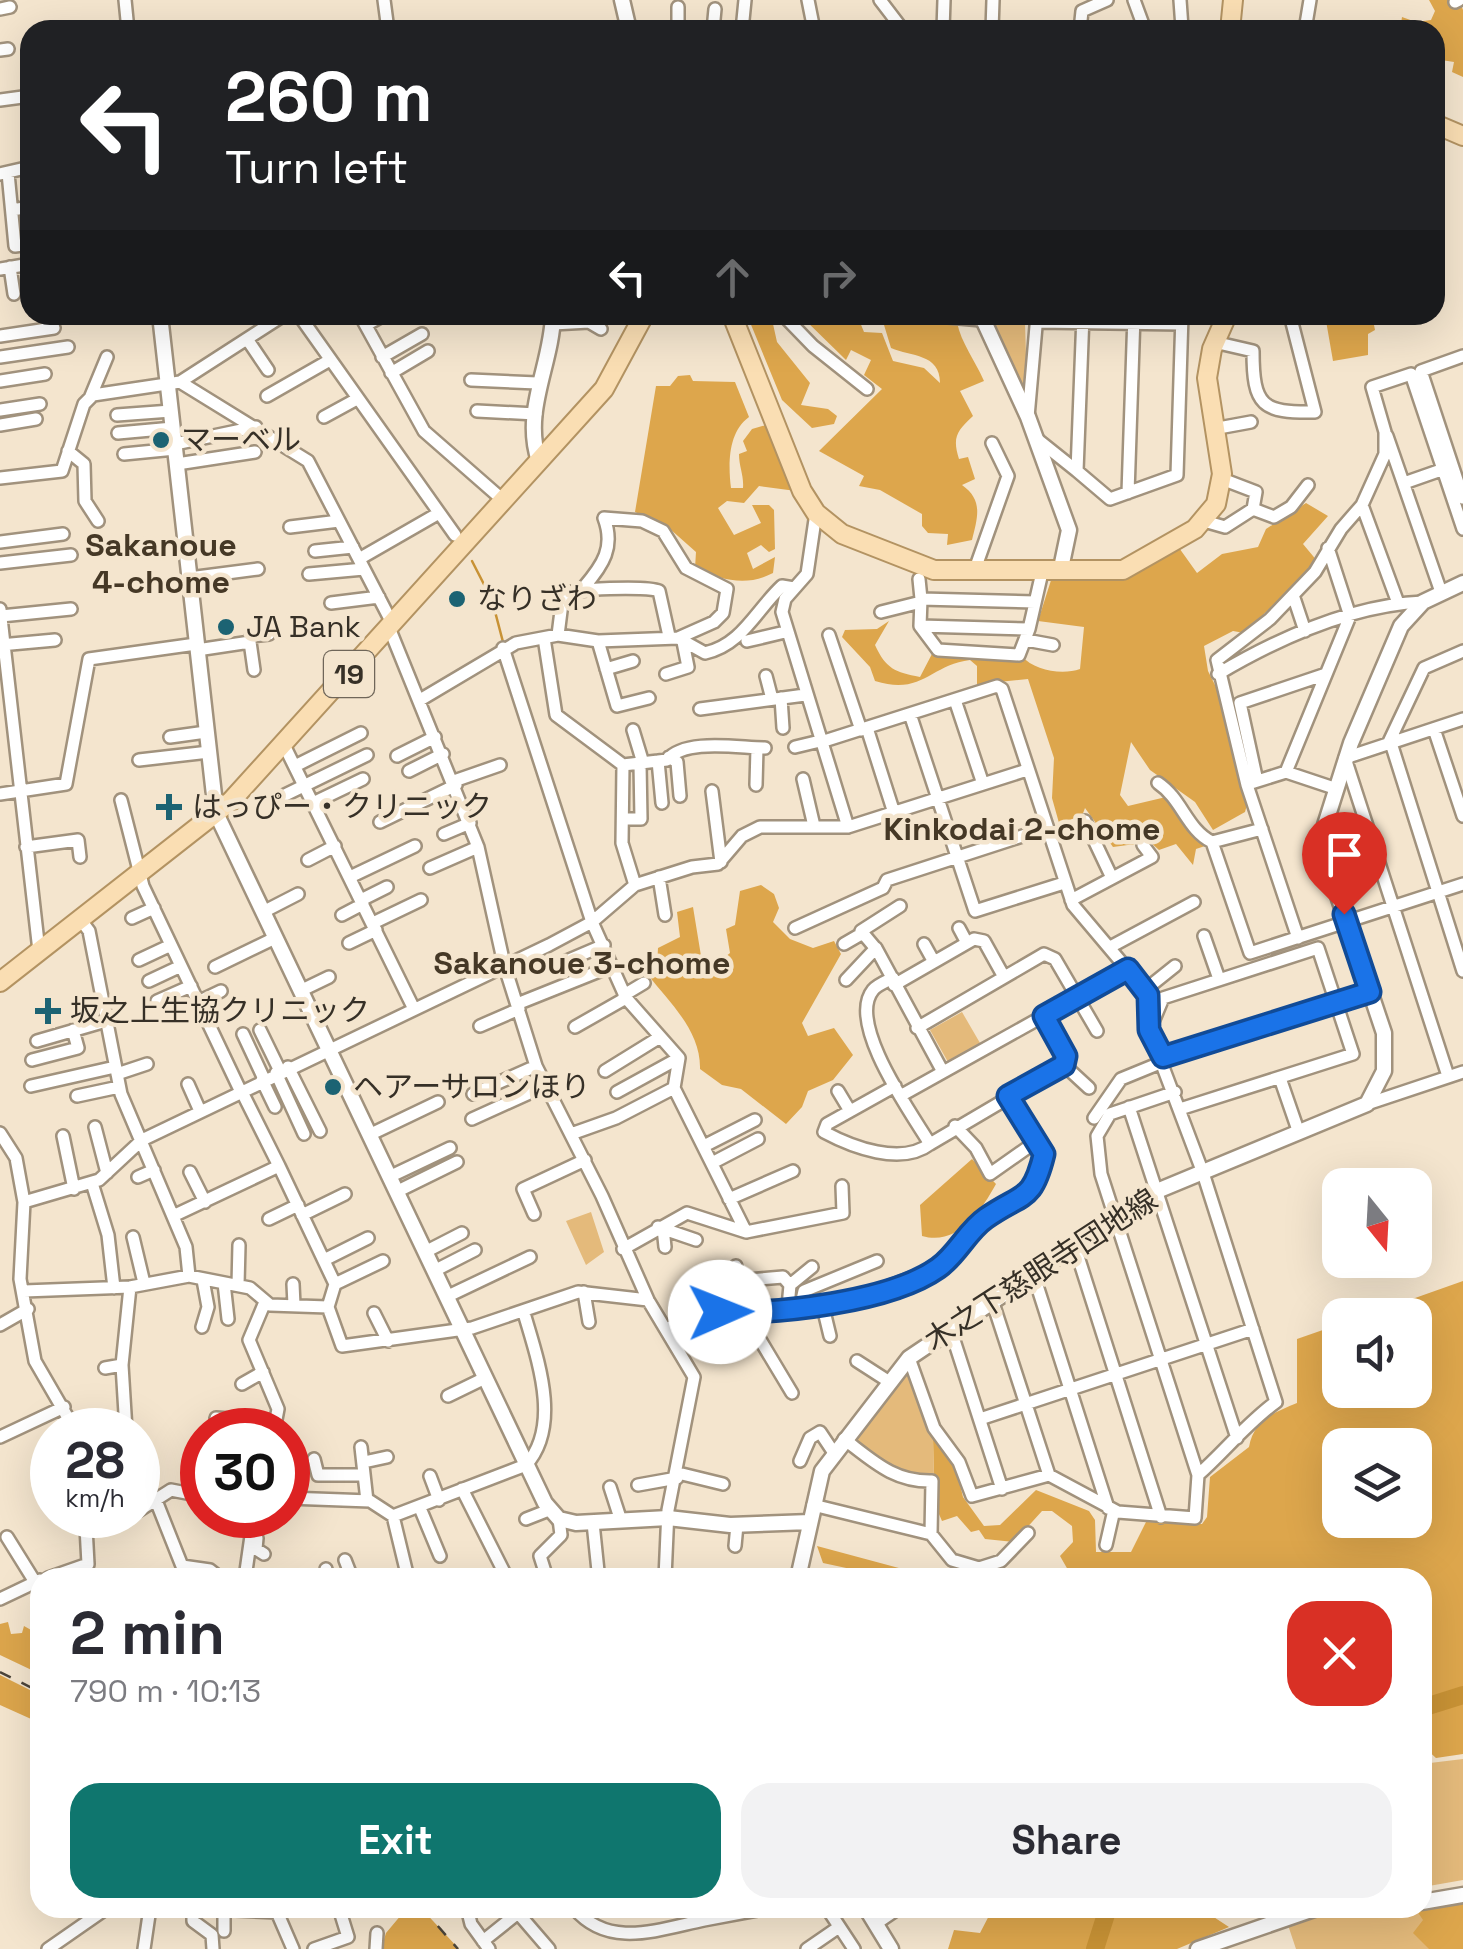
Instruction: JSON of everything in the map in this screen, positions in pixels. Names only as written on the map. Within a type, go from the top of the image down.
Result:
[{"type":"main road","name":"19","points":[[0,982],[216,813],[284,745],[604,389],[638,325]]},
{"type":"main road","points":[[736,325],[802,491],[816,512],[842,534],[896,558],[938,571],[974,572],[1123,570],[1204,521],[1216,504],[1222,480],[1206,378],[1222,325]]},
{"type":"street","points":[[880,0],[894,7]]},
{"type":"street","points":[[1082,6],[1108,0]]},
{"type":"street","points":[[678,7],[678,20]]},
{"type":"street","points":[[714,20],[715,9]]},
{"type":"street","points":[[4,174],[15,246],[20,245]]},
{"type":"street","points":[[12,210],[20,209]]},
{"type":"street","points":[[5,268],[14,294]]},
{"type":"street","points":[[162,325],[174,384],[171,410],[216,813],[484,1378],[554,1514],[562,1535],[540,1556],[544,1568]]},
{"type":"street","points":[[90,398],[174,384],[269,325]]},
{"type":"street","points":[[306,325],[455,536]]},
{"type":"street","points":[[366,325],[424,430],[504,501]]},
{"type":"street","points":[[539,461],[534,448],[537,383],[552,325]]},
{"type":"street","points":[[594,325],[601,329]]},
{"type":"street","points":[[793,325],[867,389]]},
{"type":"street","points":[[919,580],[920,626],[938,650],[1019,655],[1034,602],[1068,530],[1028,417],[984,325]]},
{"type":"street","points":[[1028,417],[1036,325]]},
{"type":"street","points":[[1077,471],[1083,325]]},
{"type":"street","points":[[1128,493],[1134,325]]},
{"type":"street","points":[[1036,438],[1110,498],[1177,475],[1182,325]]},
{"type":"street","points":[[1214,342],[1253,352],[1253,382],[1266,407],[1275,412],[1315,412],[1293,325]]},
{"type":"street","points":[[0,336],[50,327]]},
{"type":"street","points":[[382,357],[422,334]]},
{"type":"street","points":[[247,339],[268,370]]},
{"type":"street","points":[[0,357],[68,348]]},
{"type":"street","points":[[390,373],[428,352]]},
{"type":"street","points":[[1463,356],[1421,371],[1463,498]]},
{"type":"street","points":[[0,478],[62,471],[107,357]]},
{"type":"street","points":[[267,396],[330,360]]},
{"type":"street","points":[[0,381],[46,374]]},
{"type":"street","points":[[1441,592],[1372,387],[1411,374],[1453,460],[1463,529]]},
{"type":"street","points":[[471,380],[537,383]]},
{"type":"street","points":[[174,384],[308,461],[390,619],[390,630],[478,847],[504,964],[536,1066],[585,1160],[622,1250],[696,1384],[668,1518],[666,1568]]},
{"type":"street","points":[[324,417],[358,399]]},
{"type":"street","points":[[0,410],[40,404]]},
{"type":"street","points":[[117,416],[171,410]]},
{"type":"street","points":[[477,412],[536,414]]},
{"type":"street","points":[[0,425],[36,419]]},
{"type":"street","points":[[1214,429],[1252,422]]},
{"type":"street","points":[[118,433],[173,428]]},
{"type":"street","points":[[176,452],[256,428]]},
{"type":"street","points":[[1252,783],[1217,660],[1270,620],[1315,572],[1328,548],[1362,505],[1385,454],[1385,432]]},
{"type":"street","points":[[974,572],[1008,476],[992,443]]},
{"type":"street","points":[[68,451],[86,470],[85,502],[98,521]]},
{"type":"street","points":[[124,454],[255,452]]},
{"type":"street","points":[[1404,483],[1453,460]]},
{"type":"street","points":[[1204,521],[1225,526],[1253,509],[1256,492],[1222,480]]},
{"type":"street","points":[[1253,509],[1274,516],[1291,507],[1308,485]]},
{"type":"street","points":[[1362,505],[1398,603]]},
{"type":"street","points":[[816,512],[807,574],[794,588],[782,612],[848,827]]},
{"type":"street","points":[[309,574],[359,558],[439,513]]},
{"type":"street","points":[[420,700],[450,686],[503,648],[558,634],[598,641],[677,638],[714,622],[722,613],[727,589],[686,568],[663,531],[642,521],[604,518],[609,531],[608,554],[584,587],[563,595],[558,634]]},
{"type":"street","points":[[290,527],[339,521]]},
{"type":"street","points":[[0,542],[63,534]]},
{"type":"street","points":[[1286,772],[1350,616],[1328,548]]},
{"type":"street","points":[[315,551],[359,558]]},
{"type":"street","points":[[0,563],[71,555]]},
{"type":"street","points":[[189,578],[258,569]]},
{"type":"street","points":[[1367,1104],[1384,1071],[1387,1052],[1324,845],[1334,788],[1400,626],[1423,602],[1463,583]]},
{"type":"street","points":[[584,587],[597,592],[648,586],[659,591],[688,667],[673,674]]},
{"type":"street","points":[[677,638],[705,653],[722,647],[738,639],[760,605],[782,586],[794,588]]},
{"type":"street","points":[[1293,595],[1305,631]]},
{"type":"street","points":[[331,603],[379,597]]},
{"type":"street","points":[[881,612],[921,600],[1034,602]]},
{"type":"street","points":[[1218,674],[1305,631],[1398,603],[1423,602]]},
{"type":"street","points":[[39,952],[5,704],[0,612],[71,609]]},
{"type":"street","points":[[920,626],[1027,634],[1053,645]]},
{"type":"street","points":[[747,641],[786,632]]},
{"type":"street","points":[[254,670],[251,636],[270,634]]},
{"type":"street","points":[[830,636],[894,813]]},
{"type":"street","points":[[544,638],[556,715],[622,765],[663,759],[694,748],[761,748],[756,785]]},
{"type":"street","points":[[2,645],[55,640]]},
{"type":"street","points":[[598,641],[617,706],[650,698]]},
{"type":"street","points":[[0,794],[66,784],[88,660],[250,642]]},
{"type":"street","points":[[503,648],[546,769],[592,922],[625,997],[678,1058],[674,1088],[746,1232]]},
{"type":"street","points":[[1463,651],[1424,668],[1389,743],[1463,971]]},
{"type":"street","points":[[606,669],[633,662]]},
{"type":"street","points":[[1298,938],[1262,829],[1240,703],[1326,674]]},
{"type":"street","points":[[766,676],[777,698],[782,728]]},
{"type":"street","points":[[794,747],[997,686],[1002,689],[1071,900],[1145,990],[1149,1030],[1164,1059],[1203,1173],[1276,1402],[1250,1420],[1198,1475]]},
{"type":"street","points":[[700,710],[806,695]]},
{"type":"street","points":[[956,700],[983,784]]},
{"type":"street","points":[[910,714],[975,911],[1064,883]]},
{"type":"street","points":[[1346,758],[1463,719]]},
{"type":"street","points":[[1434,728],[1463,816]]},
{"type":"street","points":[[623,819],[642,818],[641,764],[633,730]]},
{"type":"street","points":[[170,737],[206,732]]},
{"type":"street","points":[[295,766],[362,733]]},
{"type":"street","points":[[398,756],[436,737]]},
{"type":"street","points":[[284,745],[413,1007]]},
{"type":"street","points":[[139,760],[208,752]]},
{"type":"street","points":[[408,771],[443,754]]},
{"type":"street","points":[[285,795],[368,756]]},
{"type":"street","points":[[1346,758],[1448,1076]]},
{"type":"street","points":[[663,759],[677,762],[680,796]]},
{"type":"street","points":[[662,803],[663,759]]},
{"type":"street","points":[[380,822],[455,783],[500,765]]},
{"type":"street","points":[[622,765],[622,843],[635,885]]},
{"type":"street","points":[[24,1202],[92,1184],[142,1140],[592,922],[635,885],[720,862],[742,836],[760,827],[848,827],[1028,770]]},
{"type":"street","points":[[1252,783],[1286,772],[1334,788]]},
{"type":"street","points":[[314,803],[363,779]]},
{"type":"street","points":[[803,779],[814,826]]},
{"type":"street","points":[[1158,783],[1172,792],[1198,835],[1212,842],[1262,829]]},
{"type":"street","points":[[712,791],[720,862]]},
{"type":"street","points":[[122,800],[154,908],[335,1284],[328,1307],[342,1346],[462,1330],[584,1292],[648,1300]]},
{"type":"street","points":[[1085,822],[1112,878]]},
{"type":"street","points":[[444,834],[470,823]]},
{"type":"street","points":[[795,928],[883,888],[887,880],[1047,828]]},
{"type":"street","points":[[26,847],[78,840],[80,857]]},
{"type":"street","points":[[1212,842],[1250,953],[1463,884]]},
{"type":"street","points":[[1071,900],[1152,857],[1144,845]]},
{"type":"street","points":[[308,860],[335,846]]},
{"type":"street","points":[[350,877],[415,846]]},
{"type":"street","points":[[430,868],[478,847]]},
{"type":"street","points":[[658,877],[665,914]]},
{"type":"street","points":[[342,915],[387,887]]},
{"type":"street","points":[[263,912],[298,894]]},
{"type":"street","points":[[349,943],[420,900]]},
{"type":"street","points":[[1112,946],[1194,902]]},
{"type":"street","points":[[844,944],[863,933],[871,922],[900,906]]},
{"type":"street","points":[[132,918],[154,908]]},
{"type":"street","points":[[80,919],[89,931],[117,1076],[186,1248],[188,1276]]},
{"type":"street","points":[[958,928],[968,943]]},
{"type":"street","points":[[863,933],[876,948],[944,1072]]},
{"type":"street","points":[[1204,936],[1218,979]]},
{"type":"street","points":[[216,967],[275,938]]},
{"type":"street","points":[[930,1144],[870,1038],[868,1001],[873,989],[968,943],[984,941],[1004,978]]},
{"type":"street","points":[[924,944],[934,962]]},
{"type":"street","points":[[139,960],[172,945]]},
{"type":"street","points":[[557,965],[604,945]]},
{"type":"street","points":[[1149,1030],[1163,998],[1313,946],[1318,948],[1353,1054],[1180,1109]]},
{"type":"street","points":[[846,980],[876,948]]},
{"type":"street","points":[[917,1028],[1004,978],[1040,949],[1056,959],[1097,1031]]},
{"type":"street","points":[[149,982],[181,966]]},
{"type":"street","points":[[480,1026],[612,966]]},
{"type":"street","points":[[1145,990],[1175,966]]},
{"type":"street","points":[[1044,1016],[1066,1056],[1064,1065],[922,1149],[886,1153],[850,1146],[824,1132],[827,1124],[944,1072],[1044,1016],[1128,969]]},
{"type":"street","points":[[300,991],[329,976]]},
{"type":"street","points":[[575,1027],[644,983]]},
{"type":"street","points":[[158,1002],[191,986]]},
{"type":"street","points":[[198,1002],[221,991]]},
{"type":"street","points":[[1094,1118],[1121,1079],[1164,1059],[1370,992]]},
{"type":"street","points":[[37,1041],[106,1020]]},
{"type":"street","points":[[32,1060],[78,1048],[73,1030]]},
{"type":"street","points":[[260,1030],[274,1074],[304,1134]]},
{"type":"street","points":[[243,1034],[320,1131]]},
{"type":"street","points":[[605,1070],[660,1038]]},
{"type":"street","points":[[617,1092],[636,1086],[678,1058]]},
{"type":"street","points":[[76,1096],[147,1064]]},
{"type":"street","points":[[1064,1065],[1089,1088]]},
{"type":"street","points":[[473,1094],[536,1066]]},
{"type":"street","points":[[1367,1104],[1463,1072]]},
{"type":"street","points":[[274,1074],[274,1107]]},
{"type":"street","points":[[30,1086],[117,1076]]},
{"type":"street","points":[[1280,1078],[1299,1133]]},
{"type":"street","points":[[188,1084],[200,1111]]},
{"type":"street","points":[[472,1119],[545,1086]]},
{"type":"street","points":[[571,1134],[674,1088]]},
{"type":"street","points":[[838,1090],[850,1112]]},
{"type":"street","points":[[992,1302],[1049,1475],[1111,1509],[1195,1518],[1198,1475],[1101,1174],[1097,1136],[1110,1114],[1175,1092]]},
{"type":"street","points":[[668,1328],[712,1313],[848,1302],[940,1267],[988,1216],[1013,1206],[1035,1188],[1044,1154],[1008,1096]]},
{"type":"street","points":[[369,1135],[438,1102]]},
{"type":"street","name":"木之下慈眼寺団地線","points":[[800,1568],[818,1481],[844,1439],[909,1358],[1158,1191],[1367,1104]]},
{"type":"street","points":[[1129,1106],[1237,1438]]},
{"type":"street","points":[[704,1146],[755,1120]]},
{"type":"street","points":[[955,1126],[976,1148],[990,1174],[1034,1143]]},
{"type":"street","points":[[100,1133],[107,1173]]},
{"type":"street","points":[[0,1134],[16,1158],[24,1202],[20,1279],[35,1361],[64,1407],[0,1437]]},
{"type":"street","points":[[63,1136],[74,1189]]},
{"type":"street","points":[[712,1163],[758,1138]]},
{"type":"street","points":[[389,1176],[450,1148]]},
{"type":"street","points":[[534,1214],[522,1188],[585,1160]]},
{"type":"street","points":[[396,1192],[457,1162]]},
{"type":"street","points":[[173,1216],[278,1166]]},
{"type":"street","points":[[138,1177],[154,1170]]},
{"type":"street","points":[[190,1172],[205,1202]]},
{"type":"street","points":[[730,1199],[793,1172]]},
{"type":"street","points":[[92,1184],[108,1234],[114,1288]]},
{"type":"street","points":[[622,1250],[687,1213],[746,1232],[843,1213],[842,1186]]},
{"type":"street","points":[[269,1219],[344,1194]]},
{"type":"street","points":[[661,1228],[696,1240]]},
{"type":"street","points":[[661,1228],[666,1247]]},
{"type":"street","points":[[425,1252],[462,1234]]},
{"type":"street","points":[[134,1237],[144,1284]]},
{"type":"street","points":[[324,1260],[368,1238]]},
{"type":"street","points":[[238,1286],[239,1245]]},
{"type":"street","points":[[1075,1248],[1161,1517]]},
{"type":"street","points":[[434,1271],[475,1250]]},
{"type":"street","points":[[446,1297],[504,1273],[530,1256]]},
{"type":"street","points":[[335,1284],[383,1261]]},
{"type":"street","points":[[801,1304],[804,1291],[877,1261]]},
{"type":"street","points":[[736,1266],[738,1281],[782,1277],[790,1285]]},
{"type":"street","points":[[788,1307],[790,1285],[812,1267]]},
{"type":"street","points":[[24,1291],[130,1287],[188,1276],[259,1292],[265,1302]]},
{"type":"street","points":[[1034,1276],[1111,1509],[1106,1546]]},
{"type":"street","points":[[202,1327],[208,1307],[203,1280]]},
{"type":"street","points":[[224,1283],[228,1319]]},
{"type":"street","points":[[293,1284],[294,1305]]},
{"type":"street","points":[[125,1408],[122,1365],[130,1287]]},
{"type":"street","points":[[584,1292],[589,1322]]},
{"type":"street","points":[[265,1302],[328,1307]]},
{"type":"street","points":[[265,1302],[249,1340],[278,1408]]},
{"type":"street","points":[[822,1303],[830,1336]]},
{"type":"street","points":[[0,1325],[28,1309]]},
{"type":"street","points":[[374,1313],[388,1341]]},
{"type":"street","points":[[393,1516],[526,1465],[534,1456],[546,1417],[524,1313]]},
{"type":"street","points":[[744,1313],[792,1393]]},
{"type":"street","points":[[980,1419],[1254,1328]]},
{"type":"street","points":[[951,1331],[1002,1489]]},
{"type":"street","points":[[909,1358],[934,1428],[959,1462],[972,1496],[1049,1475]]},
{"type":"street","points":[[857,1361],[888,1381]]},
{"type":"street","points":[[105,1368],[122,1365]]},
{"type":"street","points":[[242,1384],[263,1372]]},
{"type":"street","points":[[448,1396],[484,1378]]},
{"type":"street","points":[[800,1461],[810,1438],[820,1432],[834,1453]]},
{"type":"street","points":[[844,1439],[888,1473],[912,1482],[932,1481],[931,1534]]},
{"type":"street","points":[[360,1447],[367,1501]]},
{"type":"street","points":[[314,1459],[318,1475],[364,1468],[388,1457]]},
{"type":"street","points":[[430,1476],[439,1500]]},
{"type":"street","points":[[638,1484],[678,1476],[724,1484]]},
{"type":"street","points":[[610,1487],[621,1522]]},
{"type":"street","points":[[462,1489],[501,1568]]},
{"type":"street","points":[[310,1499],[367,1501],[393,1516],[406,1568]]},
{"type":"street","points":[[813,1505],[931,1534],[952,1560],[979,1568],[1001,1561],[1028,1533]]},
{"type":"street","points":[[420,1508],[440,1556]]},
{"type":"street","points":[[160,1512],[181,1568]]},
{"type":"street","points":[[526,1519],[554,1514],[593,1523],[668,1518],[738,1525],[810,1522]]},
{"type":"street","points":[[593,1523],[598,1568]]},
{"type":"street","points":[[735,1546],[738,1525]]},
{"type":"street","points":[[8,1537],[32,1568]]},
{"type":"street","points":[[76,1568],[88,1564],[87,1538]]},
{"type":"street","points":[[249,1568],[251,1538]]},
{"type":"street","points":[[257,1538],[256,1549],[264,1554]]},
{"type":"street","points":[[345,1560],[348,1568]]},
{"type":"street","points":[[0,1599],[30,1585]]},
{"type":"street","points":[[1432,1900],[1463,1895]]},
{"type":"street","points":[[48,1949],[93,1918]]},
{"type":"street","points":[[144,1949],[149,1918]]},
{"type":"street","points":[[193,1918],[212,1935],[213,1949]]},
{"type":"street","points":[[224,1918],[224,1931]]},
{"type":"street","points":[[280,1918],[293,1949]]},
{"type":"street","points":[[314,1949],[348,1937],[342,1918]]},
{"type":"street","points":[[472,1918],[486,1945],[512,1918]]},
{"type":"street","points":[[523,1918],[549,1949]]},
{"type":"street","points":[[586,1918],[602,1931],[620,1936],[687,1918]]},
{"type":"street","points":[[834,1918],[854,1949]]},
{"type":"street","points":[[874,1918],[891,1949]]},
{"type":"street","points":[[878,1923],[885,1918]]},
{"type":"street","points":[[1198,1949],[1288,1918]]},
{"type":"street","points":[[807,1949],[840,1928]]},
{"type":"street","points":[[376,1949],[377,1934]]},
{"type":"shaded area","points":[[1429,0],[1459,0],[1463,10],[1463,77],[1452,72],[1454,62],[1445,61],[1445,20],[1431,20],[1435,11]]},
{"type":"shaded area","points":[[751,325],[773,325],[777,342],[810,383],[801,405],[828,409],[837,416],[834,424],[812,428],[782,400]]},
{"type":"shaded area","points":[[810,325],[861,325],[864,332],[882,333],[893,361],[924,368],[940,383],[939,373],[930,361],[891,348],[884,325],[958,325],[984,381],[960,391],[973,416],[956,440],[959,459],[968,457],[975,479],[962,485],[976,503],[972,540],[947,545],[948,534],[928,533],[922,526],[922,514],[880,490],[859,486],[864,476],[819,451],[882,389],[864,375],[871,360],[851,350],[846,360]]},
{"type":"shaded area","points":[[994,325],[1025,325],[1027,385],[1021,385]]},
{"type":"shaded area","points":[[1327,325],[1374,325],[1375,330],[1368,334],[1368,355],[1333,361]]},
{"type":"shaded area","points":[[690,375],[693,381],[735,382],[749,417],[733,440],[731,488],[743,488],[739,454],[747,451],[743,441],[752,429],[766,425],[770,437],[775,437],[796,491],[759,486],[744,503],[727,501],[718,508],[734,535],[761,523],[752,505],[769,505],[774,510],[775,549],[769,552],[761,545],[747,553],[753,569],[775,557],[773,573],[763,577],[734,580],[695,568],[696,552],[670,529],[635,512],[656,386],[670,386],[678,376]]},
{"type":"shaded area","points":[[1306,503],[1328,516],[1303,544],[1318,562],[1244,633],[1233,631],[1204,646],[1208,671],[1224,703],[1248,801],[1245,812],[1213,830],[1195,802],[1150,770],[1131,742],[1120,795],[1128,806],[1166,797],[1211,844],[1196,849],[1193,865],[1176,844],[1159,850],[1150,842],[1113,847],[1085,808],[1082,816],[1059,823],[1052,798],[1054,758],[1028,679],[988,683],[977,693],[977,666],[970,660],[915,682],[891,685],[875,681],[870,667],[842,637],[845,630],[877,629],[889,621],[875,645],[879,653],[892,668],[920,677],[933,652],[1022,656],[1049,670],[1080,669],[1084,627],[1038,621],[1053,574],[1101,579],[1177,545],[1197,573],[1222,554],[1258,547],[1266,529]]},
{"type":"shaded area","points":[[761,885],[774,894],[779,908],[773,922],[790,939],[813,948],[834,941],[841,954],[802,1023],[808,1036],[834,1028],[853,1055],[833,1080],[808,1091],[802,1107],[786,1124],[741,1089],[722,1085],[700,1069],[690,1030],[648,975],[657,966],[658,948],[680,937],[677,912],[693,907],[702,962],[720,961],[730,953],[726,929],[735,925],[740,891]]},
{"type":"shaded area","points":[[962,1012],[980,1043],[948,1062],[930,1030]]},
{"type":"shaded area","points":[[972,1159],[996,1184],[990,1195],[957,1232],[935,1238],[922,1236],[920,1205]]},
{"type":"shaded area","points":[[591,1212],[604,1252],[586,1265],[566,1221]]},
{"type":"shaded area","points":[[1463,1281],[1463,1754],[1436,1758],[1432,1754],[1432,1568],[1067,1568],[1060,1556],[1073,1542],[1072,1526],[1052,1511],[1042,1511],[1014,1542],[985,1539],[979,1530],[971,1532],[957,1516],[942,1521],[935,1505],[933,1438],[955,1464],[963,1497],[984,1526],[1000,1525],[1036,1490],[1089,1511],[1095,1520],[1096,1552],[1131,1552],[1146,1522],[1202,1524],[1207,1517],[1210,1477],[1249,1447],[1255,1430],[1266,1419],[1297,1403],[1297,1339],[1322,1330],[1322,1408],[1432,1408],[1432,1298],[1415,1298]]},
{"type":"shaded area","points":[[907,1369],[933,1438],[934,1476],[900,1472],[852,1440]]},
{"type":"shaded area","points":[[817,1546],[899,1568],[846,1568],[823,1563]]},
{"type":"shaded area","points":[[8,1622],[11,1634],[22,1633],[24,1626],[30,1629],[30,1669],[0,1655],[0,1624]]},
{"type":"shaded area","points":[[0,1675],[30,1690],[30,1718],[0,1705]]},
{"type":"shaded area","points":[[1463,1759],[1463,1880],[1432,1885],[1432,1763]]},
{"type":"shaded area","points":[[1463,1901],[1463,1949],[1429,1949],[1413,1933],[1422,1918],[1432,1918],[1432,1906]]},
{"type":"shaded area","points":[[1432,1907],[1443,1907],[1451,1949],[1296,1949],[1287,1922],[1303,1918],[1432,1918]]},
{"type":"shaded area","points":[[399,1918],[430,1918],[459,1949],[381,1949],[386,1933]]},
{"type":"shaded area","points":[[988,1918],[1215,1918],[1229,1927],[1177,1949],[948,1949],[954,1930],[980,1933]]},
{"type":"waterway","points":[[472,561],[492,600],[503,642]]},
{"type":"waterway","points":[[1432,1705],[1463,1695]]},
{"type":"waterway","points":[[1095,1949],[1105,1918]]},
{"type":"railway","points":[[0,1672],[30,1687]]},
{"type":"railway","points":[[431,1918],[458,1949]]},
{"type":"place","name":"マーベル","points":[[161,440]]},
{"type":"place","name":"なりざわ","points":[[457,599]]},
{"type":"place","name":"JA Bank","points":[[226,627]]},
{"type":"place","name":"はっぴー・クリニック","points":[[169,807]]},
{"type":"place","name":"坂之上生協クリニック","points":[[48,1011]]},
{"type":"place","name":"ヘアーサロンほり","points":[[333,1087]]},
{"type":"district","name":"Sakanoue 4-chome","points":[[161,564]]},
{"type":"district","name":"Kinkodai 2-chome","points":[[1022,829]]},
{"type":"district","name":"Sakanoue 3-chome","points":[[582,963]]},
{"type":"route","points":[[720,1312],[775,1311],[848,1302],[940,1267],[988,1216],[1013,1206],[1035,1188],[1044,1154],[1008,1096],[1064,1065],[1066,1056],[1044,1016],[1128,969],[1148,995],[1149,1030],[1163,1057],[1370,992],[1344,914]]}]
